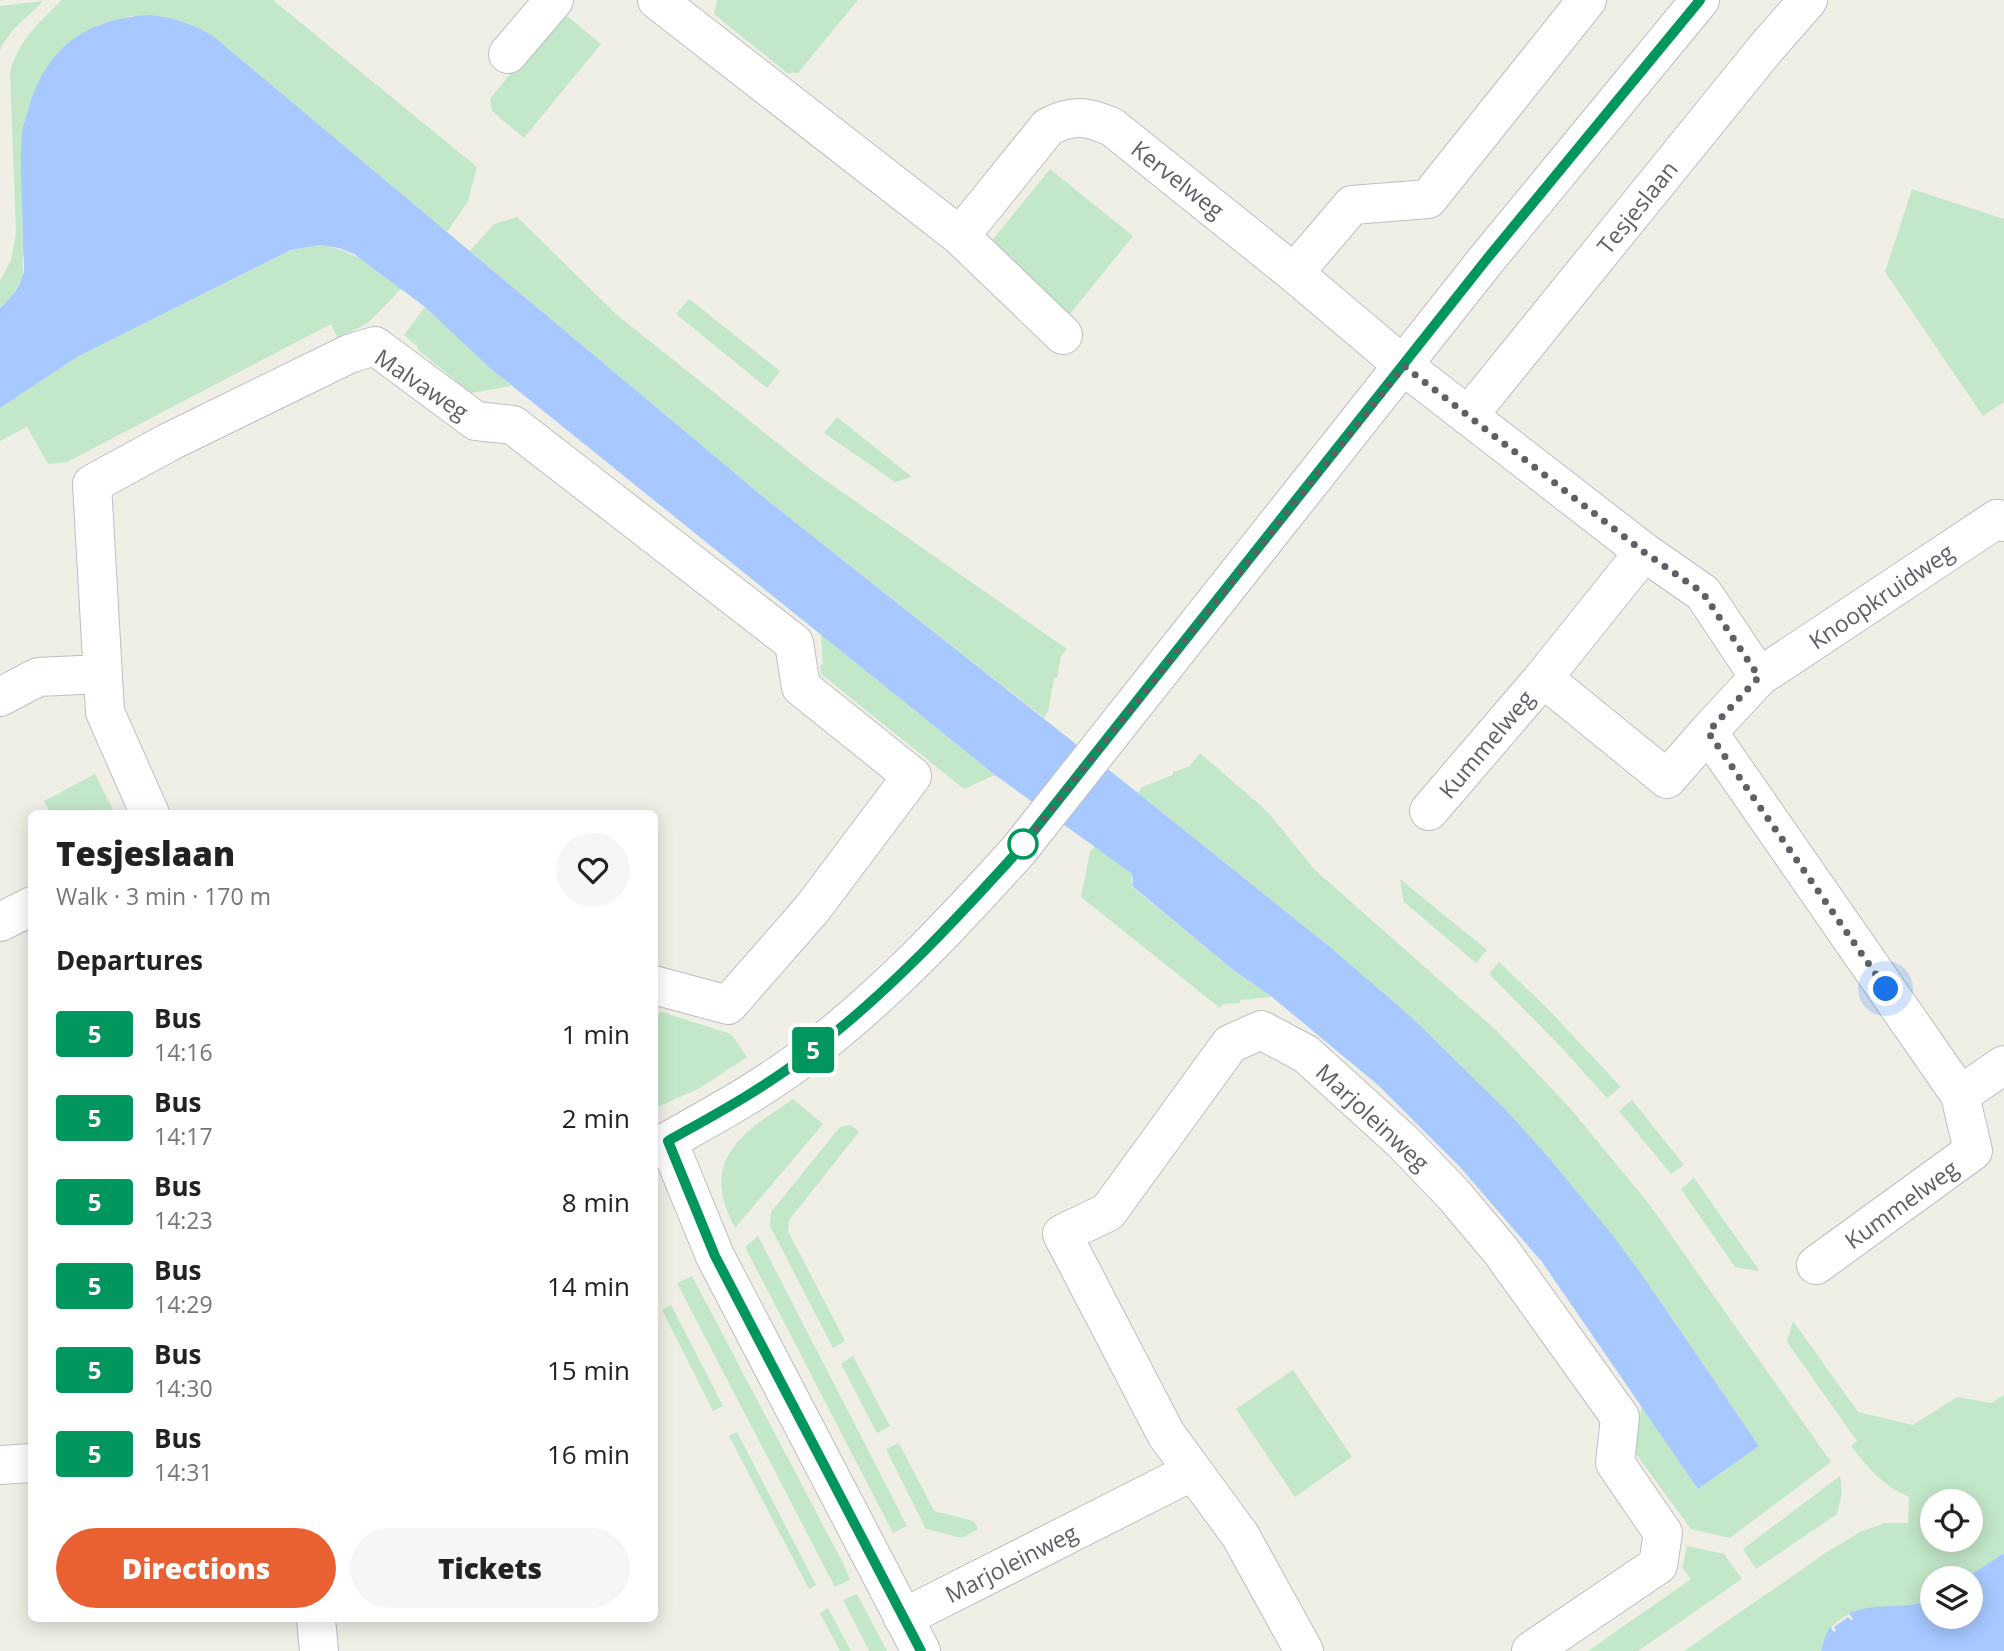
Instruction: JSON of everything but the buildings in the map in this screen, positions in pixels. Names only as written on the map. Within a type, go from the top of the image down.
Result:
[{"type":"street","points":[[508,54],[554,0]]},
{"type":"street","points":[[657,0],[960,236],[1063,335]]},
{"type":"street","points":[[1294,273],[1352,205],[1429,199],[1587,0]]},
{"type":"street","points":[[921,1651],[715,1256],[661,1142],[755,1091],[794,1064],[887,989],[950,927],[1018,851],[1486,260],[1700,0]]},
{"type":"street","name":"Tesjeslaan","points":[[1468,416],[1757,58],[1808,0]]},
{"type":"street","name":"Kervelweg","points":[[960,236],[1048,127],[1063,119],[1090,117],[1112,127],[1294,273],[1404,366]]},
{"type":"street","name":"Malvaweg","points":[[148,810],[105,712],[92,484],[169,442],[349,354],[375,346],[476,421],[513,425],[794,643],[801,687],[912,776],[812,909],[728,1005],[658,986]]},
{"type":"street","points":[[1404,366],[1644,552],[1703,593],[1759,677]]},
{"type":"street","name":"Knoopkruidweg","points":[[1759,677],[1997,519],[2004,522]]},
{"type":"street","name":"Kummelweg","points":[[1429,811],[1543,678],[1644,552]]},
{"type":"street","points":[[0,697],[37,677],[102,674]]},
{"type":"street","name":"Kummelweg","points":[[1543,678],[1667,779],[1759,677]]},
{"type":"street","name":"Kummelweg","points":[[1708,732],[1960,1095],[1973,1151],[1816,1265]]},
{"type":"street","points":[[0,922],[28,908]]},
{"type":"street","name":"Marjoleinweg","points":[[1304,1651],[1240,1535],[1166,1434],[1062,1234],[1108,1212],[1230,1044],[1261,1030],[1306,1055],[1402,1142],[1453,1194],[1501,1251],[1620,1417],[1615,1463],[1663,1533],[1658,1565],[1531,1651]]},
{"type":"street","points":[[1960,1095],[2004,1065]]},
{"type":"street","points":[[0,1465],[28,1463]]},
{"type":"street","name":"Marjoleinweg","points":[[903,1618],[1193,1471]]},
{"type":"street","points":[[316,1622],[319,1651]]},
{"type":"green space","points":[[62,0],[273,0],[477,167],[468,201],[447,232],[213,36],[131,16],[98,25],[22,132],[23,277],[7,303],[0,308],[0,281],[11,260],[16,233],[10,73],[24,42]]},
{"type":"green space","points":[[717,0],[858,0],[798,73],[787,73],[714,14]]},
{"type":"green space","points":[[43,1],[13,30],[0,50],[0,6]]},
{"type":"green space","points":[[561,11],[601,44],[524,138],[492,111],[490,99]]},
{"type":"green space","points":[[1050,169],[1133,236],[1070,314],[986,248]]},
{"type":"green space","points":[[1912,189],[2004,219],[2004,402],[1983,416],[1885,272]]},
{"type":"green space","points":[[517,217],[617,315],[815,473],[1067,649],[1061,656],[1048,712],[1044,718],[767,500],[470,251],[494,224]]},
{"type":"green space","points":[[320,245],[354,256],[402,288],[369,322],[338,339],[331,324],[67,462],[48,464],[27,427],[0,441],[0,408],[77,357],[292,250]]},
{"type":"green space","points":[[689,299],[780,371],[767,388],[676,314]]},
{"type":"green space","points":[[425,307],[511,386],[471,393],[417,349],[404,335]]},
{"type":"green space","points":[[837,417],[912,477],[895,482],[824,433]]},
{"type":"green space","points":[[821,634],[995,775],[964,789],[821,674]]},
{"type":"green space","points":[[1200,753],[1267,811],[1315,870],[1496,1030],[1570,1108],[1649,1204],[1831,1462],[1730,1538],[1691,1529],[1630,1446],[1636,1436],[1642,1404],[1698,1489],[1759,1446],[1647,1282],[1550,1159],[1408,1014],[1330,947],[1138,793],[1142,787],[1190,766]]},
{"type":"green space","points":[[95,774],[113,810],[49,810],[44,801]]},
{"type":"green space","points":[[1095,846],[1131,873],[1132,887],[1232,969],[1272,997],[1240,1000],[1240,1003],[1223,1004],[1220,1008],[1081,897],[1090,852]]},
{"type":"green space","points":[[1400,879],[1487,950],[1476,963],[1404,902]]},
{"type":"green space","points":[[1499,962],[1546,1007],[1621,1087],[1607,1098],[1489,974]]},
{"type":"green space","points":[[662,1012],[731,1034],[747,1057],[700,1088],[658,1107],[658,1014]]},
{"type":"green space","points":[[793,1099],[823,1124],[735,1228],[723,1198],[721,1180],[724,1165],[741,1139]]},
{"type":"green space","points":[[1632,1100],[1684,1165],[1671,1174],[1619,1111]]},
{"type":"green space","points":[[851,1125],[859,1132],[789,1220],[788,1231],[845,1341],[833,1348],[770,1226],[771,1212],[840,1127]]},
{"type":"green space","points":[[1694,1178],[1759,1271],[1735,1267],[1681,1189]]},
{"type":"green space","points":[[758,1236],[907,1526],[893,1533],[745,1247]]},
{"type":"green space","points":[[692,1276],[850,1580],[835,1587],[677,1283]]},
{"type":"green space","points":[[671,1305],[723,1406],[713,1411],[662,1310]]},
{"type":"green space","points":[[1793,1321],[1858,1412],[1913,1425],[1957,1397],[1991,1403],[2004,1395],[2004,1553],[1983,1567],[1920,1566],[1920,1603],[1852,1613],[1839,1621],[1828,1633],[1821,1651],[1684,1651],[1860,1532],[1885,1523],[1908,1523],[1909,1497],[1884,1482],[1870,1469],[1851,1446],[1857,1441],[1787,1342]]},
{"type":"green space","points":[[853,1356],[890,1426],[877,1433],[841,1364]]},
{"type":"green space","points":[[1293,1370],[1352,1457],[1295,1497],[1236,1409]]},
{"type":"green space","points":[[737,1432],[816,1585],[809,1589],[729,1436]]},
{"type":"green space","points":[[899,1443],[934,1511],[974,1521],[978,1529],[962,1538],[926,1529],[886,1449]]},
{"type":"green space","points":[[1840,1476],[1842,1493],[1837,1514],[1756,1569],[1743,1549]]},
{"type":"green space","points":[[1687,1546],[1724,1554],[1742,1579],[1638,1651],[1588,1651],[1691,1579],[1682,1568]]},
{"type":"green space","points":[[857,1594],[887,1651],[869,1651],[843,1600]]},
{"type":"green space","points":[[828,1608],[851,1651],[840,1651],[820,1613]]},
{"type":"water","points":[[151,15],[183,22],[213,36],[767,500],[1138,793],[1330,947],[1408,1014],[1505,1109],[1614,1237],[1759,1446],[1698,1489],[1542,1262],[1460,1167],[1378,1085],[1132,886],[1131,873],[995,775],[490,368],[425,307],[354,254],[320,245],[291,250],[77,357],[0,408],[0,308],[16,290],[24,271],[22,133],[37,86],[59,52],[89,29],[128,17]]},
{"type":"water","points":[[2004,1553],[2004,1651],[1821,1651],[1830,1627],[1834,1632],[1834,1627],[1848,1617],[1853,1619],[1849,1613],[1880,1607],[1920,1603],[1920,1629],[1983,1629],[1983,1567]]},
{"type":"bus line","name":"5","points":[[921,1651],[715,1256],[668,1141],[755,1091],[804,1057],[887,989],[950,927],[1018,851],[1486,260],[1700,0]]},
{"type":"route","points":[[1023,844],[1018,851],[1404,366],[1644,552],[1703,593],[1759,677],[1708,732],[1886,989]]}]
